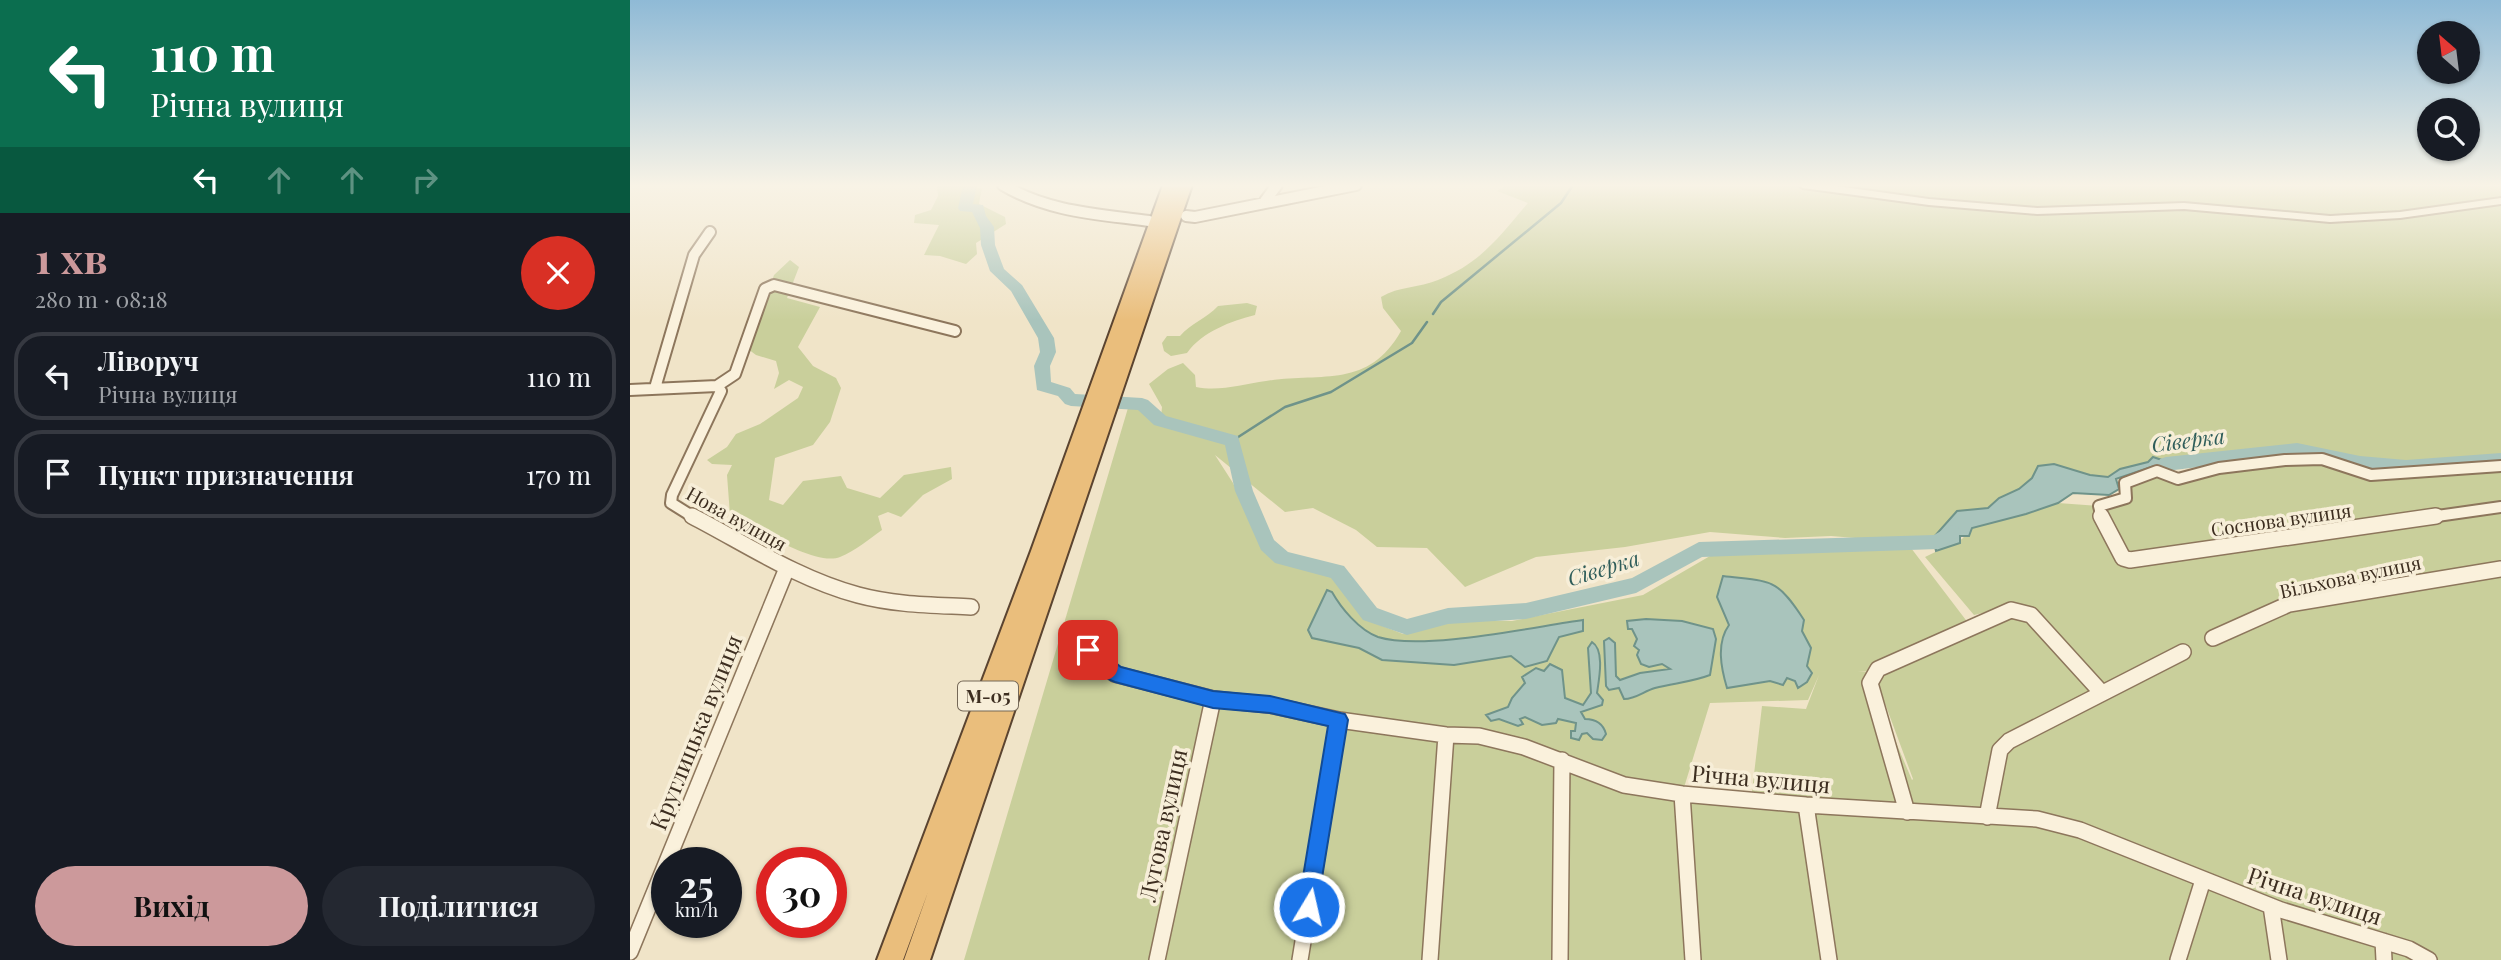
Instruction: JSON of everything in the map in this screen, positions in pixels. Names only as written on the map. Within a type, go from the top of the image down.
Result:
[{"type":"highway","name":"М-05","points":[[890,960],[1092,432],[1158,230]]},
{"type":"highway","name":"М-05","points":[[917,960],[1092,432]]},
{"type":"street","points":[[655,388],[694,256],[710,232]]},
{"type":"street","points":[[630,390],[717,386],[734,374],[765,289],[774,285],[955,331]]},
{"type":"street","name":"Нова вулиця","points":[[717,386],[721,391],[720,398],[672,495],[671,503],[677,509],[787,568],[884,601],[971,607]]},
{"type":"street","name":"Соснова вулиця","points":[[2501,466],[2371,475],[2322,459],[2285,460],[2219,468],[2178,480],[2157,471],[2125,483],[2126,498],[2098,506],[2100,516],[2123,558],[2130,560],[2501,507]]},
{"type":"street","name":"Круглицька вулиця","points":[[630,953],[787,568]]},
{"type":"street","name":"Вільхова вулиця","points":[[2213,638],[2289,604],[2501,569]]},
{"type":"street","points":[[1907,813],[1870,684],[1878,669],[2011,610],[2031,615],[2101,692]]},
{"type":"street","name":"Річна вулиця","points":[[1088,650],[1115,674],[1213,699],[1270,705],[1339,720],[1446,735],[1479,736],[1524,747],[1624,785],[1682,794],[1806,805],[2037,819],[2080,830],[2271,906],[2409,949],[2429,960]]},
{"type":"street","points":[[1987,817],[2000,750],[2009,741],[2183,652]]},
{"type":"street","name":"Лугова вулиця","points":[[1157,960],[1213,699]]},
{"type":"street","points":[[1300,960],[1339,720]]},
{"type":"street","points":[[1430,960],[1446,735]]},
{"type":"street","points":[[1560,960],[1562,760]]},
{"type":"street","points":[[1682,794],[1693,960]]},
{"type":"street","points":[[1806,805],[1829,960]]},
{"type":"street","points":[[2178,960],[2203,880]]},
{"type":"street","points":[[2271,906],[2278,960]]},
{"type":"street","points":[[2383,941],[2384,960]]},
{"type":"green space","points":[[937,230],[997,230],[976,243],[977,254],[966,264],[940,256],[924,255]]},
{"type":"green space","points":[[1505,230],[2501,230],[2501,460],[2406,467],[2360,463],[2297,449],[2179,464],[2151,464],[2123,475],[2042,487],[1941,545],[1831,536],[1785,538],[1710,532],[1625,547],[1536,557],[1465,587],[1427,548],[1377,547],[1356,530],[1313,508],[1285,512],[1215,455],[1233,483],[1258,541],[1277,560],[1331,577],[1367,620],[1403,634],[1463,620],[1512,621],[1643,595],[1710,556],[1911,548],[1975,632],[2021,604],[1974,615],[1925,557],[1962,539],[1972,528],[2058,503],[2099,506],[2126,498],[2125,483],[2157,471],[2178,479],[2219,468],[2322,459],[2372,475],[2501,466],[2501,960],[964,960],[1128,408],[1142,404],[1161,417],[1162,407],[1149,384],[1168,369],[1183,363],[1195,375],[1196,387],[1214,389],[1257,382],[1341,375],[1358,370],[1374,362],[1388,350],[1401,331],[1383,308],[1381,297],[1438,280],[1466,266]],"holes":[[[1873,671],[1913,779],[1866,672],[1858,672]],[[1819,675],[1806,709],[1762,706],[1751,800],[1682,794],[1710,703],[1808,700]]]},
{"type":"green space","points":[[790,260],[799,267],[787,298],[820,307],[798,347],[813,366],[836,378],[841,388],[830,422],[813,445],[775,458],[769,500],[783,505],[803,481],[841,476],[847,488],[880,498],[904,475],[951,467],[952,479],[923,495],[901,517],[888,512],[878,516],[882,530],[840,557],[829,559],[801,551],[730,515],[727,475],[732,465],[712,464],[707,460],[727,447],[736,434],[760,424],[798,398],[803,387],[789,380],[774,389],[779,373],[776,361],[756,355],[748,349],[774,275]]},
{"type":"green space","points":[[1247,303],[1257,306],[1255,315],[1218,328],[1201,339],[1187,353],[1171,356],[1164,351],[1162,343],[1167,336],[1180,336],[1218,306]]},
{"type":"water","points":[[2153,457],[2168,462],[2190,461],[2182,468],[2154,466],[2116,479],[2119,489],[2109,495],[2073,493],[2058,503],[1972,528],[1969,536],[1960,536],[1960,543],[1936,551],[1933,538],[1957,511],[1988,508],[1999,498],[2019,489],[2032,478],[2038,466],[2054,464],[2090,475],[2108,477],[2120,469],[2148,462]]},
{"type":"water","points":[[1723,576],[1771,584],[1794,606],[1804,620],[1802,631],[1811,648],[1807,666],[1812,673],[1807,682],[1798,688],[1795,681],[1787,678],[1783,685],[1770,681],[1727,688],[1721,648],[1729,625],[1717,597]]},
{"type":"water","points":[[1327,590],[1332,592],[1357,624],[1378,637],[1398,641],[1449,640],[1583,620],[1583,631],[1559,637],[1547,661],[1525,667],[1511,656],[1454,665],[1382,660],[1359,648],[1312,638],[1308,630]]},
{"type":"water","points":[[1627,621],[1682,621],[1713,629],[1716,639],[1710,675],[1655,688],[1628,699],[1624,699],[1619,688],[1609,690],[1606,686],[1604,641],[1609,638],[1615,643],[1616,676],[1620,680],[1640,673],[1670,669],[1662,664],[1649,667],[1641,664],[1637,655],[1639,650],[1634,646],[1637,639],[1632,629],[1628,629]]},
{"type":"water","points":[[1592,642],[1599,651],[1597,693],[1603,700],[1602,705],[1581,712],[1585,719],[1601,724],[1606,734],[1602,740],[1593,739],[1587,733],[1582,734],[1579,740],[1571,738],[1571,731],[1575,731],[1576,723],[1558,719],[1556,723],[1542,725],[1525,717],[1520,719],[1523,724],[1518,726],[1499,719],[1491,721],[1486,715],[1508,707],[1525,683],[1522,677],[1536,668],[1544,671],[1550,664],[1562,670],[1565,698],[1583,705],[1591,693],[1588,648]]},
{"type":"waterway","name":"Сіверка","points":[[987,230],[988,245],[997,271],[1017,288],[1046,338],[1048,352],[1042,366],[1043,386],[1064,392],[1071,400],[1142,404],[1160,421],[1232,441],[1244,491],[1267,545],[1282,558],[1337,572],[1370,614],[1407,627],[1448,616],[1526,611],[1636,585],[1699,550],[1938,542],[1952,532]]},
{"type":"waterway","points":[[1433,314],[1441,302],[1529,230]]},
{"type":"waterway","points":[[1232,441],[1285,407],[1331,392],[1412,343],[1427,322]]},
{"type":"waterway","name":"Сіверка","points":[[2166,464],[2297,449],[2360,463],[2406,467],[2501,460]]},
{"type":"route","points":[[1088,650],[1115,674],[1213,699],[1270,705],[1339,720],[1309,907]]}]
